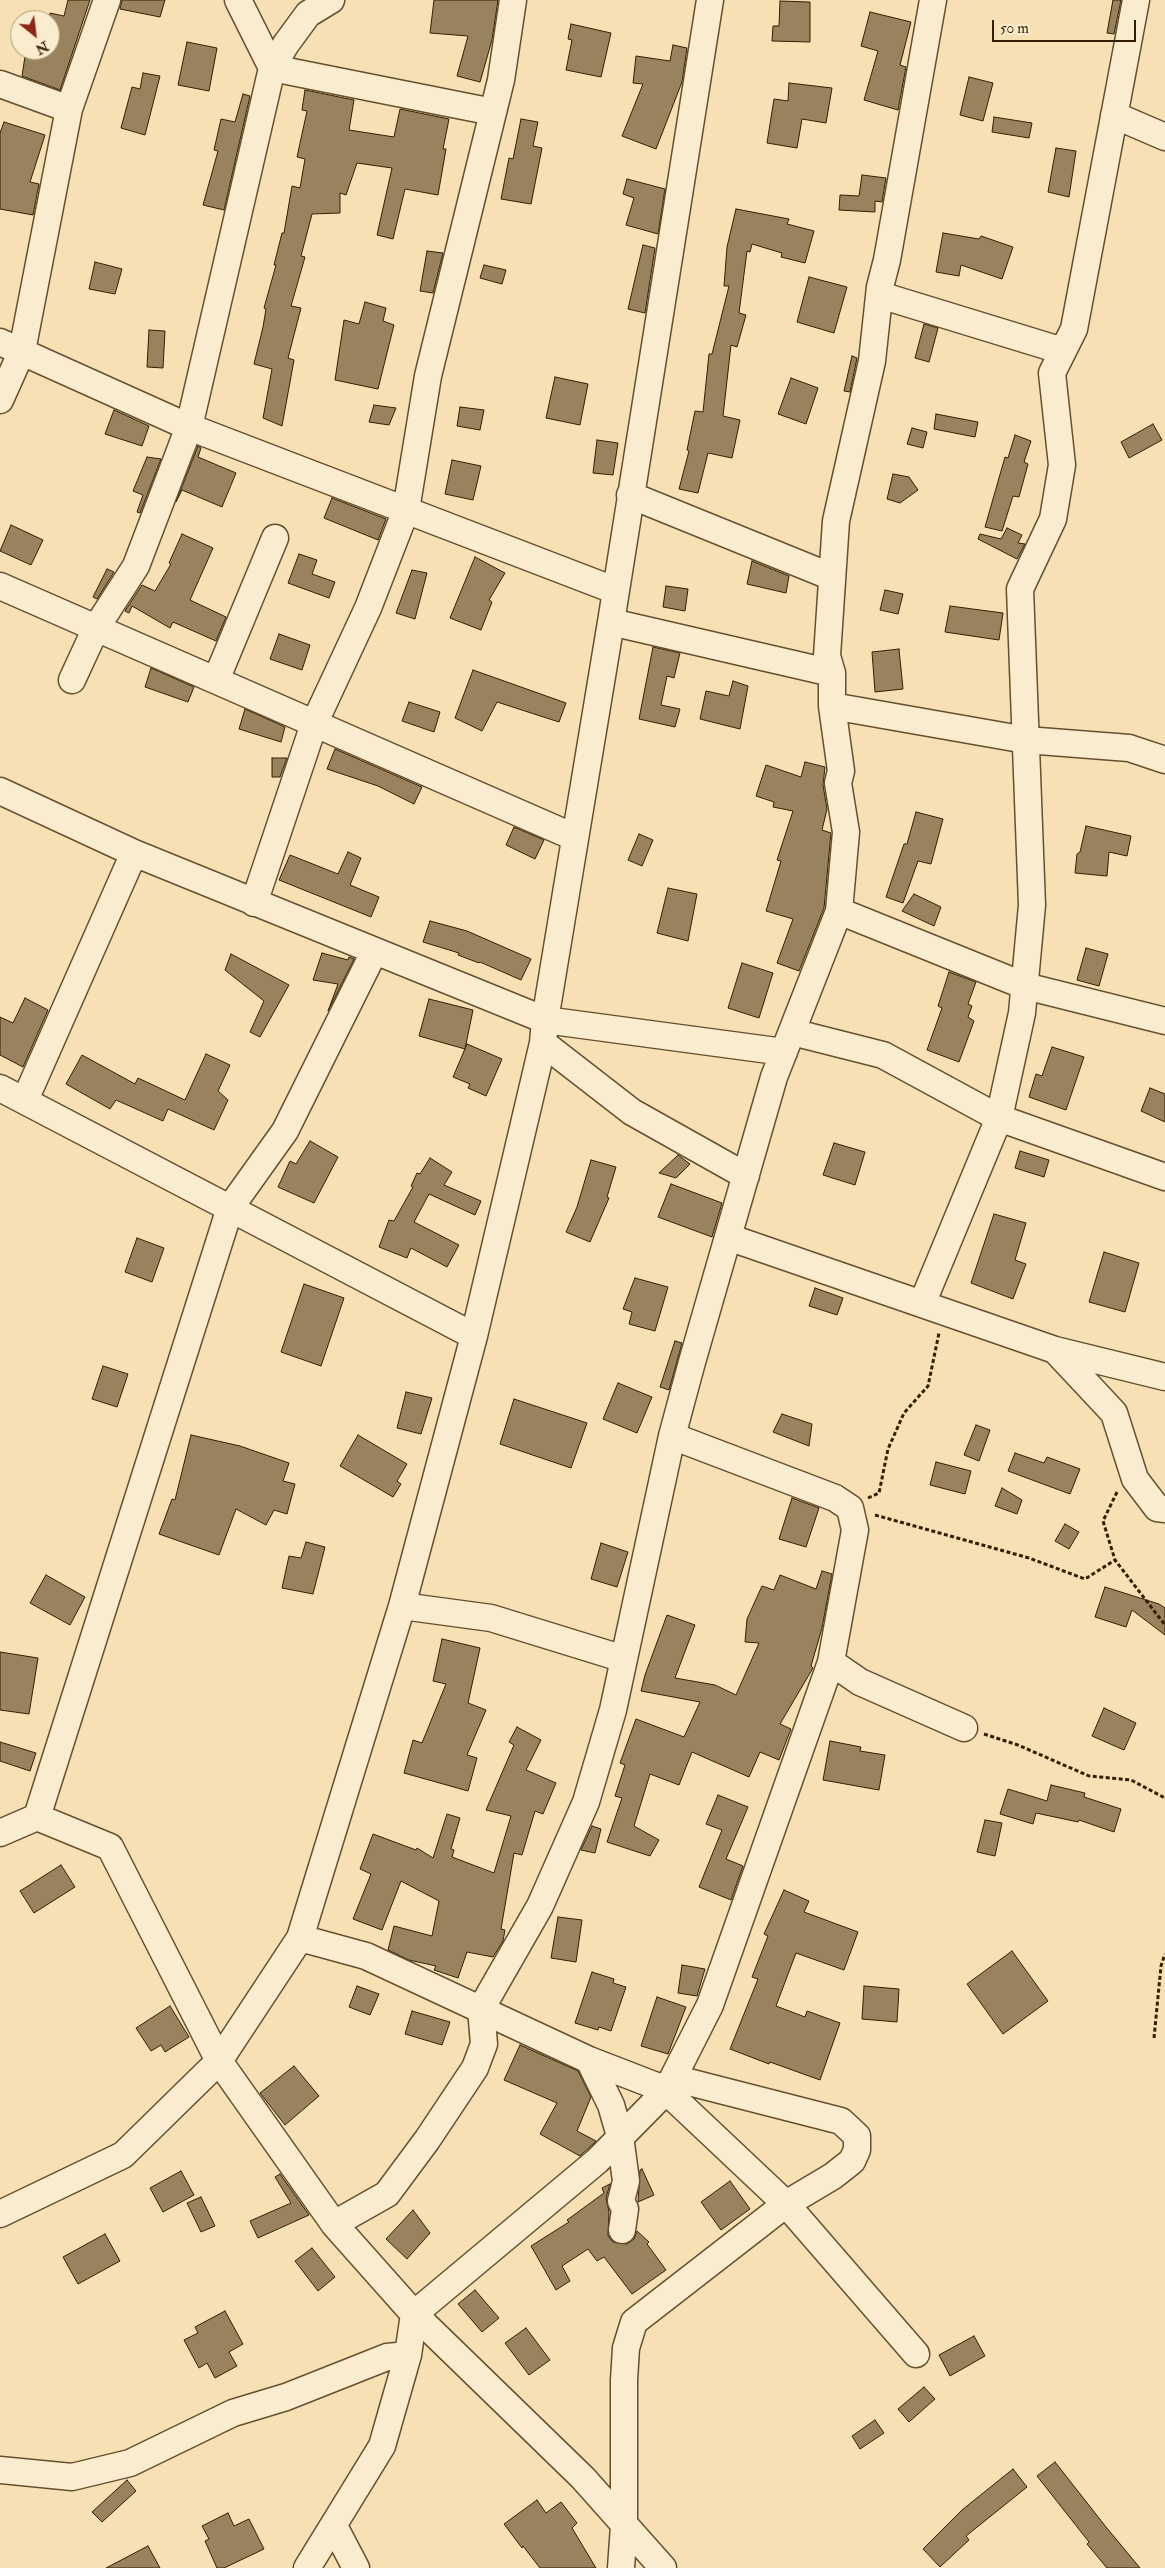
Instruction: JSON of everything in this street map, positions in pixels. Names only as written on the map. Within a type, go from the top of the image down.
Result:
[{"type":"street","points":[[0,400],[11,347],[69,109],[106,0]]},
{"type":"street","points":[[238,0],[272,68]]},
{"type":"street","points":[[72,680],[96,628],[136,566],[189,427],[272,68],[286,44],[308,14],[331,0]]},
{"type":"street","points":[[254,903],[314,724],[368,608],[406,510],[428,376],[501,80],[513,0]]},
{"type":"street","points":[[0,2214],[123,2155],[219,2061],[300,1938],[402,1606],[474,1336],[544,1032],[710,0]]},
{"type":"street","points":[[334,2224],[386,2194],[428,2140],[475,2068],[484,2044],[481,2009],[540,1906],[586,1802],[613,1710],[672,1436],[728,1237],[774,1077],[840,911],[846,832],[838,783],[842,771],[832,706],[832,673],[827,656],[836,521],[872,361],[880,295],[933,0]]},
{"type":"street","points":[[934,1308],[999,1118],[1022,1013],[1032,905],[1020,589],[1053,519],[1062,466],[1052,373],[1074,328],[1136,0]]},
{"type":"street","points":[[272,68],[493,112]]},
{"type":"street","points":[[0,84],[69,109]]},
{"type":"street","points":[[1114,114],[1165,137]]},
{"type":"street","points":[[880,295],[1063,351]]},
{"type":"street","points":[[11,347],[189,427],[614,590]]},
{"type":"street","points":[[630,495],[832,577]]},
{"type":"street","points":[[216,680],[275,538]]},
{"type":"street","points":[[0,586],[574,837]]},
{"type":"street","points":[[611,622],[832,673]]},
{"type":"street","points":[[832,706],[1026,740],[1129,748],[1165,760]]},
{"type":"street","points":[[0,791],[134,853],[374,952],[544,1032],[632,1112],[746,1176]]},
{"type":"street","points":[[25,1100],[134,853]]},
{"type":"street","points":[[840,911],[1025,986],[1165,1021]]},
{"type":"street","points":[[37,1817],[230,1208],[285,1131],[374,952]]},
{"type":"street","points":[[544,1032],[788,1042],[883,1055],[999,1118],[1165,1177]]},
{"type":"street","points":[[0,1088],[474,1336]]},
{"type":"street","points":[[728,1237],[1055,1350],[1165,1377]]},
{"type":"street","points":[[1055,1350],[1114,1413],[1135,1480],[1157,1508],[1165,1509]]},
{"type":"street","points":[[307,2568],[382,2446],[408,2355],[414,2314],[597,2161],[660,2097],[669,2084],[710,2005],[831,1662],[855,1530],[850,1508],[835,1498],[672,1436]]},
{"type":"street","points":[[402,1606],[491,1618],[624,1660]]},
{"type":"street","points":[[831,1662],[860,1682],[964,1728]]},
{"type":"street","points":[[0,1833],[37,1817],[110,1847],[219,2061],[334,2224],[414,2314],[583,2478],[663,2568]]},
{"type":"street","points":[[300,1938],[366,1956],[590,2060],[669,2084],[841,2121],[857,2136],[857,2150],[852,2161],[833,2176],[786,2204],[634,2322],[626,2348],[624,2380],[624,2526],[621,2568]]},
{"type":"street","points":[[590,2060],[611,2105],[620,2136],[626,2181],[622,2201],[625,2209],[622,2230]]},
{"type":"street","points":[[669,2084],[786,2204],[916,2354]]},
{"type":"street","points":[[0,2470],[72,2478],[130,2463],[232,2413],[286,2397],[387,2357],[408,2355]]},
{"type":"street","points":[[334,2526],[356,2568]]},
{"type":"path","points":[[850,1508],[879,1493],[888,1450],[904,1413],[928,1386],[934,1308]]},
{"type":"path","points":[[1121,1484],[1103,1521],[1115,1560],[1165,1625]]},
{"type":"path","points":[[850,1508],[1029,1558],[1085,1578],[1115,1560]]},
{"type":"path","points":[[964,1728],[1018,1745],[1088,1776],[1131,1780],[1165,1798]]},
{"type":"path","points":[[1154,2038],[1161,1966],[1165,1954]]},
{"type":"building","points":[[68,0],[90,0],[60,90],[22,76],[24,60],[60,60],[60,15],[64,16]]},
{"type":"building","points":[[122,0],[165,0],[160,17],[120,9]]},
{"type":"building","points":[[434,0],[498,0],[492,40],[480,82],[457,76],[468,36],[430,33]]},
{"type":"building","points":[[1113,0],[1121,0],[1114,34],[1107,33]]},
{"type":"building","points":[[780,1],[810,2],[810,42],[772,41],[773,26],[779,26]]},
{"type":"building","points":[[870,12],[911,22],[900,65],[906,67],[898,110],[864,100],[878,51],[861,46]]},
{"type":"building","points":[[571,24],[611,33],[601,77],[566,70],[572,40],[568,39]]},
{"type":"building","points":[[187,42],[217,48],[209,91],[178,85]]},
{"type":"building","points":[[673,45],[687,48],[682,82],[656,149],[622,136],[643,84],[633,83],[636,56],[670,61]]},
{"type":"building","points":[[143,73],[160,76],[145,135],[121,128],[132,87],[140,89]]},
{"type":"building","points":[[969,77],[993,83],[983,121],[960,115]]},
{"type":"building","points":[[789,83],[832,88],[826,123],[802,119],[797,148],[767,143],[774,99],[788,101]]},
{"type":"building","points":[[305,90],[354,100],[349,130],[394,137],[400,109],[449,119],[443,149],[446,149],[438,195],[405,189],[393,239],[377,235],[392,168],[357,163],[346,195],[340,193],[340,213],[312,214],[301,256],[305,257],[291,306],[301,308],[288,358],[294,360],[282,426],[263,418],[272,369],[254,364],[263,327],[266,309],[264,308],[276,265],[274,265],[282,233],[284,233],[292,186],[300,188],[305,159],[297,157],[307,111],[302,110]]},
{"type":"building","points":[[243,94],[250,96],[224,210],[203,205],[218,151],[214,150],[221,119],[235,122]]},
{"type":"building","points":[[994,117],[1032,123],[1029,138],[992,132]]},
{"type":"building","points":[[521,119],[538,122],[533,146],[542,148],[531,204],[501,199],[509,158],[513,159]]},
{"type":"building","points":[[4,122],[45,135],[30,182],[39,184],[33,215],[0,209],[0,133]]},
{"type":"building","points":[[1056,148],[1076,151],[1069,197],[1048,192]]},
{"type":"building","points":[[862,175],[886,178],[882,202],[875,201],[875,212],[839,210],[840,195],[859,196]]},
{"type":"building","points":[[627,179],[665,189],[658,234],[626,225],[634,198],[623,194]]},
{"type":"building","points":[[736,209],[789,219],[787,224],[814,231],[805,263],[781,257],[782,253],[752,244],[750,252],[747,251],[739,313],[746,315],[737,347],[731,345],[723,416],[740,420],[732,458],[708,453],[698,493],[679,489],[689,451],[687,450],[695,411],[703,412],[709,354],[712,354],[729,286],[724,286],[727,247]]},
{"type":"building","points":[[943,233],[979,239],[981,236],[1013,247],[1002,279],[961,265],[959,276],[936,272]]},
{"type":"building","points":[[643,245],[655,248],[645,313],[628,309]]},
{"type":"building","points":[[427,251],[443,253],[433,293],[420,291]]},
{"type":"building","points":[[95,262],[122,269],[115,294],[89,289]]},
{"type":"building","points":[[484,265],[506,270],[502,284],[480,278]]},
{"type":"building","points":[[809,277],[847,287],[834,333],[797,322]]},
{"type":"building","points":[[365,302],[386,308],[383,321],[394,325],[378,389],[335,380],[344,320],[359,324]]},
{"type":"building","points":[[924,324],[938,328],[929,362],[915,358]]},
{"type":"building","points":[[149,330],[165,331],[163,368],[147,367]]},
{"type":"building","points":[[852,356],[857,358],[850,392],[844,391]]},
{"type":"building","points":[[555,377],[588,384],[580,425],[546,418]]},
{"type":"building","points":[[791,378],[818,388],[806,424],[778,414]]},
{"type":"building","points":[[374,405],[396,408],[389,425],[369,422]]},
{"type":"building","points":[[460,407],[484,410],[480,430],[457,426]]},
{"type":"building","points":[[114,410],[149,426],[142,446],[105,434]]},
{"type":"building","points":[[936,414],[978,422],[975,437],[934,429]]},
{"type":"building","points":[[1153,424],[1162,440],[1129,458],[1121,442]]},
{"type":"building","points":[[912,428],[927,432],[923,448],[907,444]]},
{"type":"building","points":[[1015,435],[1031,441],[1024,462],[1028,464],[1019,497],[1013,496],[1002,531],[985,527],[1005,457],[1008,458]]},
{"type":"building","points":[[597,440],[618,443],[613,475],[593,473]]},
{"type":"building","points":[[198,446],[201,448],[198,457],[236,473],[222,507],[182,490],[176,502]]},
{"type":"building","points":[[147,457],[161,459],[140,513],[137,512],[143,495],[133,491]]},
{"type":"building","points":[[452,460],[481,466],[473,500],[445,494]]},
{"type":"building","points":[[893,474],[909,477],[918,490],[900,503],[887,499]]},
{"type":"building","points":[[332,498],[386,519],[378,540],[324,518]]},
{"type":"building","points":[[11,525],[43,540],[31,565],[0,551]]},
{"type":"building","points":[[1007,528],[1022,535],[1018,543],[1025,544],[1017,559],[978,539],[980,534],[1001,539]]},
{"type":"building","points":[[182,534],[213,548],[190,600],[226,617],[216,641],[173,622],[170,628],[132,606],[129,613],[125,611],[142,585],[155,591],[171,564],[169,563]]},
{"type":"building","points":[[299,554],[317,560],[312,574],[335,582],[329,598],[288,583]]},
{"type":"building","points":[[475,557],[505,573],[489,600],[492,602],[481,630],[450,618]]},
{"type":"building","points":[[752,561],[789,576],[786,593],[747,584]]},
{"type":"building","points":[[107,569],[114,572],[97,599],[93,597]]},
{"type":"building","points":[[412,570],[427,573],[415,619],[396,613]]},
{"type":"building","points":[[666,586],[688,589],[685,611],[663,607]]},
{"type":"building","points":[[885,590],[903,594],[898,614],[880,610]]},
{"type":"building","points":[[950,606],[1003,613],[999,640],[945,632]]},
{"type":"building","points":[[279,634],[310,645],[302,670],[270,659]]},
{"type":"building","points":[[653,647],[680,653],[674,678],[667,676],[661,705],[680,709],[675,727],[639,719]]},
{"type":"building","points":[[899,649],[903,689],[875,692],[872,652]]},
{"type":"building","points":[[151,668],[194,687],[188,702],[145,687]]},
{"type":"building","points":[[473,670],[566,703],[559,722],[497,702],[482,731],[455,718]]},
{"type":"building","points":[[733,681],[748,686],[740,729],[700,719],[706,691],[729,696]]},
{"type":"building","points":[[409,702],[440,712],[434,732],[402,721]]},
{"type":"building","points":[[245,709],[285,727],[281,742],[239,729]]},
{"type":"building","points":[[335,749],[422,787],[414,804],[378,786],[327,769]]},
{"type":"building","points":[[272,758],[287,758],[280,777],[272,777]]},
{"type":"building","points":[[805,762],[825,767],[823,785],[827,809],[822,830],[831,833],[824,908],[799,971],[777,963],[793,919],[766,911],[781,861],[777,860],[793,811],[773,807],[774,802],[756,796],[766,765],[801,777]]},
{"type":"building","points":[[916,812],[943,819],[931,864],[918,861],[903,903],[886,897],[904,844],[907,844]]},
{"type":"building","points":[[1086,826],[1131,836],[1127,856],[1109,852],[1107,876],[1075,873],[1077,854],[1080,852]]},
{"type":"building","points":[[514,827],[544,840],[535,859],[506,845]]},
{"type":"building","points":[[639,834],[653,840],[642,866],[628,860]]},
{"type":"building","points":[[348,852],[361,858],[350,885],[379,897],[371,917],[279,880],[290,855],[338,874]]},
{"type":"building","points":[[668,888],[697,894],[688,941],[657,933]]},
{"type":"building","points":[[914,894],[941,907],[934,926],[902,911]]},
{"type":"building","points":[[430,921],[467,931],[531,959],[521,980],[480,962],[458,955],[459,953],[423,942]]},
{"type":"building","points":[[1086,948],[1108,954],[1099,986],[1077,980]]},
{"type":"building","points":[[322,953],[348,960],[349,957],[354,959],[328,1011],[338,984],[313,980]]},
{"type":"building","points":[[231,954],[289,985],[260,1037],[250,1032],[264,1001],[225,970]]},
{"type":"building","points":[[742,963],[773,973],[759,1018],[728,1008]]},
{"type":"building","points":[[949,972],[976,982],[968,1004],[972,1006],[968,1017],[974,1021],[959,1062],[927,1050],[942,1008],[938,1006]]},
{"type":"building","points":[[25,998],[48,1010],[23,1067],[0,1055],[0,1017],[13,1023]]},
{"type":"building","points":[[429,999],[473,1010],[465,1049],[419,1036]]},
{"type":"building","points":[[467,1044],[502,1059],[486,1096],[468,1088],[470,1084],[453,1077]]},
{"type":"building","points":[[1052,1047],[1084,1057],[1066,1110],[1029,1097],[1036,1074],[1042,1076]]},
{"type":"building","points":[[206,1054],[230,1065],[218,1091],[228,1100],[214,1130],[168,1109],[163,1121],[116,1100],[110,1109],[66,1084],[82,1055],[135,1084],[138,1078],[185,1100]]},
{"type":"building","points":[[1150,1088],[1165,1094],[1165,1122],[1141,1111]]},
{"type":"building","points":[[310,1141],[338,1157],[314,1203],[278,1187],[290,1161],[296,1164]]},
{"type":"building","points":[[834,1143],[865,1152],[855,1185],[823,1175]]},
{"type":"building","points":[[1020,1151],[1049,1160],[1044,1177],[1015,1168]]},
{"type":"building","points":[[678,1155],[690,1164],[676,1178],[659,1173]]},
{"type":"building","points":[[430,1158],[452,1172],[444,1185],[481,1201],[475,1215],[429,1194],[414,1222],[459,1245],[447,1267],[411,1248],[407,1258],[379,1247],[389,1220],[394,1221],[413,1187],[411,1186],[417,1173],[420,1174]]},
{"type":"building","points":[[591,1160],[616,1167],[607,1197],[609,1198],[590,1242],[566,1232],[577,1207]]},
{"type":"building","points":[[671,1184],[722,1203],[712,1237],[658,1217]]},
{"type":"building","points":[[994,1214],[1026,1223],[1015,1260],[1026,1264],[1013,1299],[971,1283]]},
{"type":"building","points":[[137,1238],[164,1248],[152,1282],[125,1272]]},
{"type":"building","points":[[1104,1252],[1139,1263],[1125,1312],[1089,1302]]},
{"type":"building","points":[[635,1278],[668,1287],[655,1331],[629,1324],[632,1312],[623,1309]]},
{"type":"building","points":[[304,1284],[344,1298],[321,1366],[281,1352]]},
{"type":"building","points":[[815,1288],[843,1298],[837,1315],[809,1306]]},
{"type":"building","points":[[675,1341],[682,1343],[669,1390],[660,1387]]},
{"type":"building","points":[[103,1366],[128,1374],[117,1407],[92,1399]]},
{"type":"building","points":[[618,1383],[652,1397],[637,1433],[603,1419]]},
{"type":"building","points":[[406,1392],[432,1398],[421,1434],[397,1428]]},
{"type":"building","points":[[514,1399],[587,1423],[571,1468],[500,1444]]},
{"type":"building","points":[[782,1414],[812,1424],[809,1446],[773,1432]]},
{"type":"building","points":[[976,1425],[990,1430],[979,1461],[964,1455]]},
{"type":"building","points":[[191,1435],[240,1446],[289,1463],[283,1481],[295,1484],[287,1514],[274,1510],[266,1525],[236,1509],[219,1555],[159,1534],[172,1499],[175,1500]]},
{"type":"building","points":[[358,1435],[407,1464],[397,1481],[401,1484],[393,1497],[340,1466]]},
{"type":"building","points":[[1015,1453],[1044,1463],[1047,1457],[1080,1469],[1070,1494],[1008,1471]]},
{"type":"building","points":[[936,1462],[971,1471],[965,1494],[930,1485]]},
{"type":"building","points":[[1002,1488],[1022,1500],[1017,1514],[995,1506]]},
{"type":"building","points":[[792,1498],[819,1508],[806,1547],[779,1539]]},
{"type":"building","points":[[1065,1524],[1079,1532],[1069,1549],[1055,1541]]},
{"type":"building","points":[[306,1542],[325,1547],[313,1594],[282,1588],[289,1556],[301,1558]]},
{"type":"building","points":[[601,1543],[628,1552],[617,1587],[591,1579]]},
{"type":"building","points":[[822,1571],[832,1574],[822,1628],[811,1666],[813,1668],[780,1724],[791,1729],[779,1760],[760,1752],[749,1777],[692,1752],[679,1785],[650,1774],[634,1826],[659,1840],[650,1856],[607,1842],[622,1798],[615,1796],[625,1765],[620,1763],[636,1719],[684,1737],[700,1702],[641,1691],[667,1615],[695,1625],[675,1678],[715,1685],[736,1695],[759,1643],[745,1642],[747,1619],[762,1586],[774,1590],[780,1575],[816,1589]]},
{"type":"building","points":[[46,1575],[85,1597],[70,1625],[30,1603]]},
{"type":"building","points":[[1105,1587],[1159,1604],[1165,1608],[1165,1635],[1132,1610],[1126,1627],[1095,1617]]},
{"type":"building","points":[[442,1639],[480,1648],[468,1703],[486,1710],[467,1755],[477,1758],[468,1791],[404,1773],[413,1740],[422,1743],[446,1684],[433,1681]]},
{"type":"building","points":[[0,1652],[38,1658],[29,1714],[0,1710]]},
{"type":"building","points":[[1104,1708],[1136,1723],[1124,1750],[1092,1736]]},
{"type":"building","points":[[517,1727],[541,1740],[526,1770],[556,1783],[543,1814],[535,1811],[522,1855],[514,1853],[501,1929],[505,1930],[503,1941],[493,1957],[467,1952],[458,1978],[434,1970],[436,1966],[409,1960],[388,1950],[394,1926],[432,1936],[439,1901],[401,1881],[382,1930],[353,1919],[371,1874],[360,1869],[373,1834],[416,1850],[417,1848],[433,1858],[447,1814],[460,1818],[451,1849],[454,1850],[452,1857],[494,1873],[511,1816],[486,1810],[514,1745],[509,1742]]},
{"type":"building","points":[[830,1741],[861,1747],[860,1751],[885,1755],[879,1790],[823,1780]]},
{"type":"building","points":[[0,1742],[36,1753],[30,1771],[0,1761]]},
{"type":"building","points":[[1051,1785],[1085,1793],[1084,1797],[1121,1809],[1114,1832],[1079,1820],[1078,1822],[1036,1813],[1033,1824],[1000,1814],[1008,1789],[1047,1801]]},
{"type":"building","points":[[718,1795],[748,1807],[726,1859],[743,1866],[731,1900],[699,1887],[722,1830],[706,1824]]},
{"type":"building","points":[[985,1820],[1002,1823],[995,1856],[977,1852]]},
{"type":"building","points":[[592,1826],[601,1829],[595,1853],[581,1850]]},
{"type":"building","points":[[61,1865],[75,1887],[34,1913],[20,1891]]},
{"type":"building","points":[[784,1890],[809,1901],[804,1912],[858,1932],[844,1970],[796,1953],[776,2006],[805,2017],[807,2011],[840,2023],[820,2080],[730,2049],[758,1979],[752,1977],[768,1936],[764,1934]]},
{"type":"building","points":[[558,1917],[582,1920],[576,1962],[551,1958]]},
{"type":"building","points":[[1012,1951],[1048,2001],[1003,2034],[967,1984]]},
{"type":"building","points":[[682,1965],[705,1969],[697,1996],[678,1993]]},
{"type":"building","points":[[592,1972],[614,1979],[613,1983],[626,1987],[611,2031],[599,2027],[598,2030],[575,2023]]},
{"type":"building","points":[[357,1986],[379,1994],[370,2015],[349,2007]]},
{"type":"building","points":[[864,1986],[899,1989],[897,2022],[862,2019]]},
{"type":"building","points":[[657,1997],[686,2007],[668,2054],[641,2046]]},
{"type":"building","points":[[170,2006],[189,2037],[165,2052],[161,2045],[151,2051],[136,2028]]},
{"type":"building","points":[[412,2011],[450,2022],[442,2045],[405,2034]]},
{"type":"building","points":[[520,2045],[578,2071],[591,2097],[577,2131],[596,2141],[580,2156],[540,2134],[557,2103],[504,2080]]},
{"type":"building","points":[[294,2066],[319,2096],[285,2125],[260,2093]]},
{"type":"building","points":[[642,2169],[654,2195],[638,2202],[640,2170]]},
{"type":"building","points":[[181,2171],[194,2195],[163,2212],[150,2188]]},
{"type":"building","points":[[280,2174],[309,2215],[258,2238],[250,2221],[291,2203],[275,2177]]},
{"type":"building","points":[[730,2181],[750,2209],[721,2230],[701,2202]]},
{"type":"building","points":[[610,2184],[606,2198],[609,2212],[608,2236],[613,2242],[627,2244],[634,2239],[637,2231],[649,2242],[647,2244],[666,2270],[632,2294],[604,2257],[597,2261],[588,2249],[562,2266],[570,2281],[556,2290],[531,2246],[569,2222],[567,2220],[604,2193],[602,2188]]},
{"type":"building","points":[[201,2197],[215,2226],[201,2232],[187,2203]]},
{"type":"building","points":[[413,2210],[430,2233],[407,2259],[386,2239]]},
{"type":"building","points":[[105,2234],[120,2261],[78,2284],[63,2257]]},
{"type":"building","points":[[312,2248],[335,2277],[318,2291],[295,2261]]},
{"type":"building","points":[[475,2290],[499,2318],[482,2332],[458,2304]]},
{"type":"building","points":[[225,2311],[243,2344],[229,2352],[237,2366],[215,2378],[207,2363],[199,2368],[184,2340],[198,2333],[195,2327]]},
{"type":"building","points":[[526,2328],[550,2360],[529,2375],[505,2343]]},
{"type":"building","points":[[974,2336],[985,2356],[950,2376],[939,2355]]},
{"type":"building","points":[[924,2387],[935,2399],[909,2422],[898,2409]]},
{"type":"building","points":[[875,2420],[884,2433],[860,2449],[852,2436]]},
{"type":"building","points":[[1055,2462],[1140,2568],[1107,2568],[1087,2544],[1089,2542],[1037,2476]]},
{"type":"building","points":[[1013,2469],[1027,2487],[966,2536],[969,2540],[940,2567],[923,2549],[962,2510]]},
{"type":"building","points":[[127,2480],[136,2491],[102,2522],[92,2512]]},
{"type":"building","points":[[537,2500],[546,2513],[561,2502],[577,2523],[572,2528],[596,2568],[540,2568],[523,2546],[522,2548],[504,2524]]},
{"type":"building","points":[[228,2513],[234,2526],[249,2519],[264,2549],[224,2568],[217,2568],[205,2541],[209,2539],[202,2526]]},
{"type":"building","points":[[148,2546],[160,2568],[106,2568]]}]
